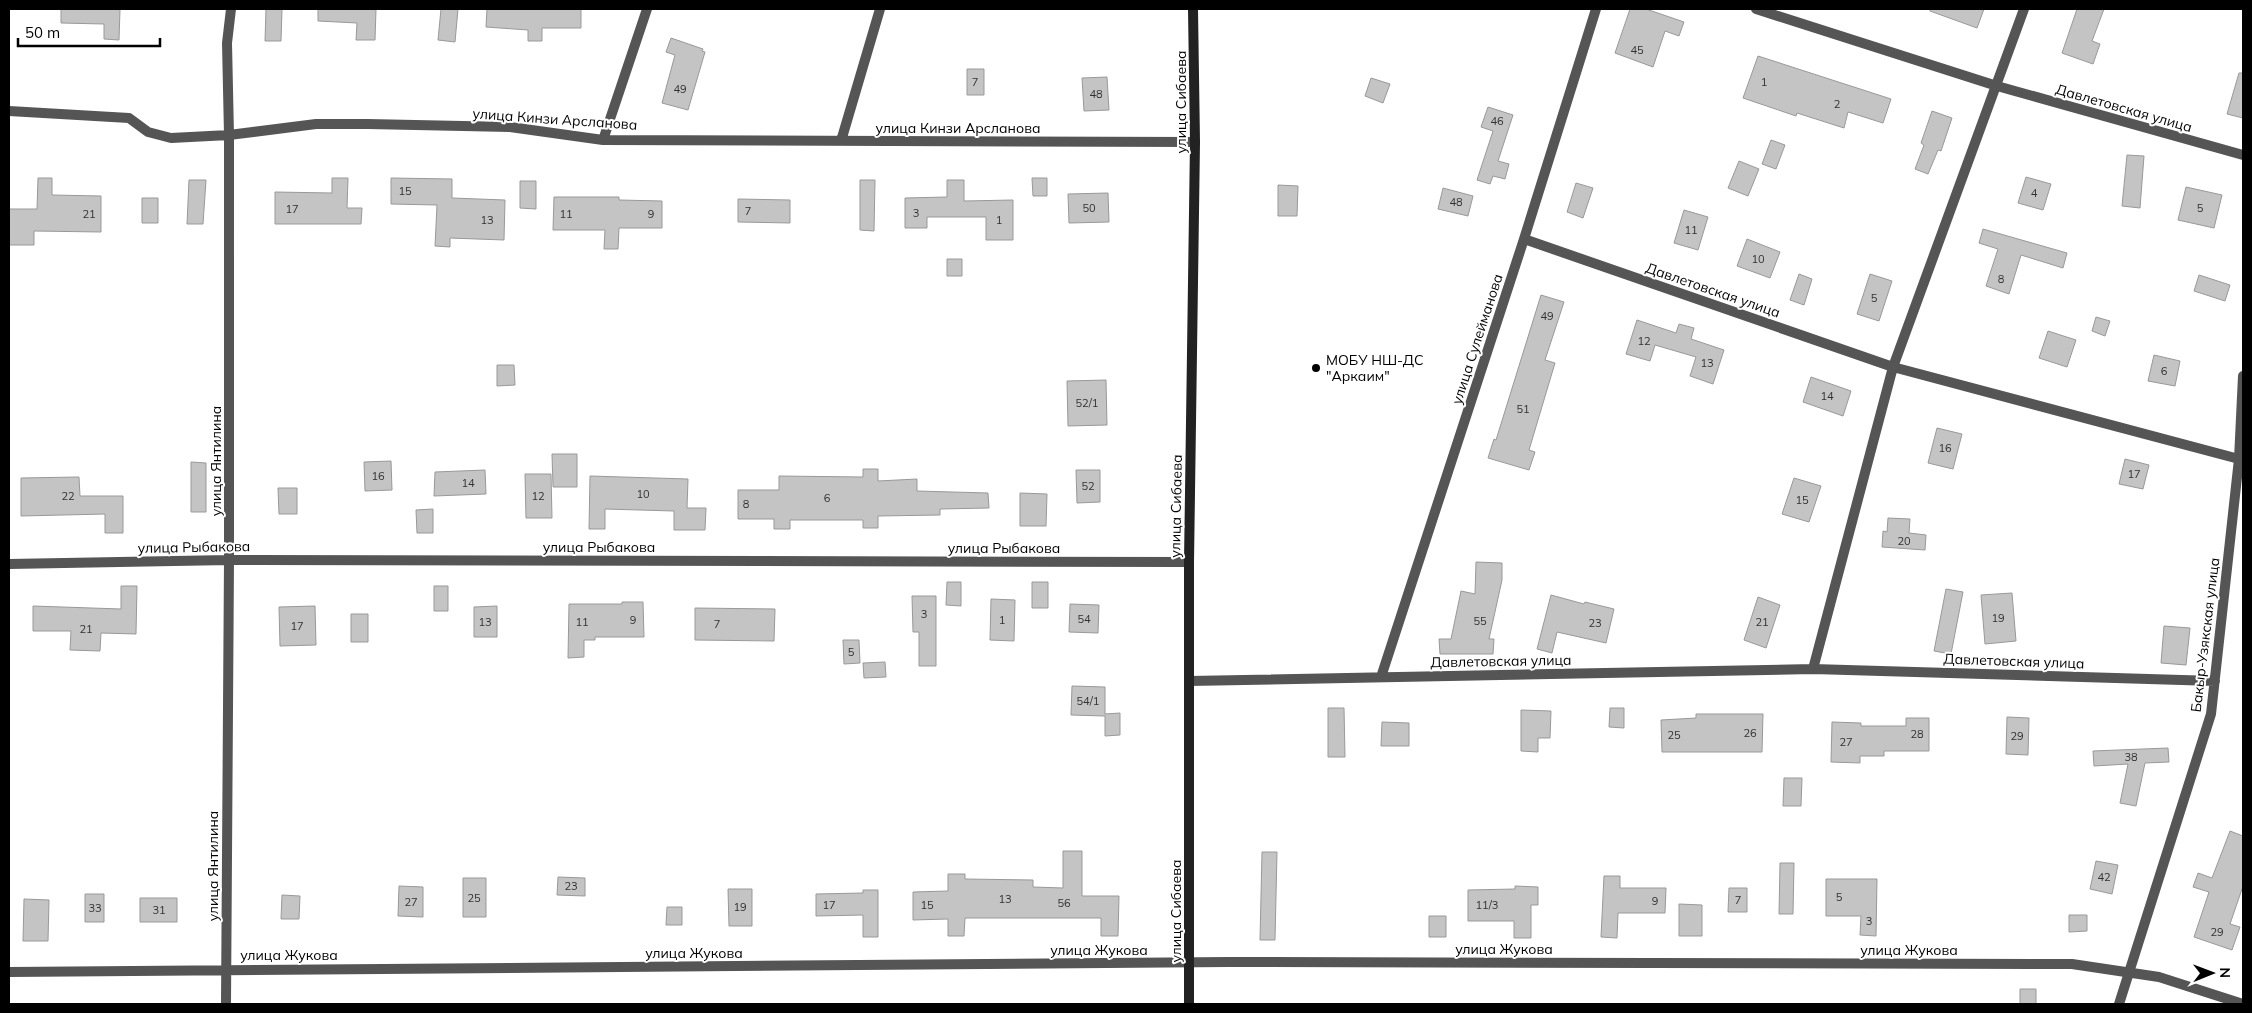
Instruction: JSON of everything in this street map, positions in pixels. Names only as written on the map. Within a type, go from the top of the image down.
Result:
[{"type":"main road","name":"улица Сибаева","points":[[1189,1004],[1189,562],[1195,142],[1193,9]]},
{"type":"street","name":"улица Янтилина","points":[[226,1004],[230,135],[227,43],[231,9]]},
{"type":"street","points":[[603,140],[647,9]]},
{"type":"street","points":[[841,141],[880,9]]},
{"type":"street","name":"улица Сулейманова","points":[[1381,677],[1524,239],[1596,9]]},
{"type":"street","name":"Давлетовская улица","points":[[1756,9],[1997,86],[2243,155]]},
{"type":"street","points":[[1813,669],[1893,367],[2024,9]]},
{"type":"street","name":"улица Кинзи Арсланова","points":[[9,111],[129,118],[148,132],[171,138],[230,135],[316,124],[368,124],[510,128],[603,140],[1195,142]]},
{"type":"street","name":"Давлетовская улица","points":[[1524,239],[1893,367],[2239,459]]},
{"type":"street","name":"Бакыр-Узякская улица","points":[[2119,1004],[2211,714],[2239,459],[2243,376]]},
{"type":"street","name":"улица Рыбакова","points":[[9,564],[229,560],[1189,562]]},
{"type":"street","name":"Давлетовская улица","points":[[1190,681],[1813,669],[2215,681]]},
{"type":"street","name":"улица Жукова","points":[[9,972],[1190,963],[2062,964],[2159,977],[2243,1004]]},
{"type":"building","points":[[61,9],[120,9],[119,40],[104,39],[104,24],[61,23]]},
{"type":"building","points":[[266,9],[282,9],[281,41],[265,41]]},
{"type":"building","points":[[318,9],[376,9],[375,40],[356,40],[357,23],[318,21]]},
{"type":"building","points":[[441,9],[458,9],[455,42],[438,40]]},
{"type":"building","points":[[487,9],[581,9],[581,28],[542,28],[542,41],[528,41],[528,30],[486,27]]},
{"type":"building","points":[[1630,9],[1646,9],[1684,22],[1679,36],[1665,31],[1653,67],[1615,53]]},
{"type":"building","points":[[1930,9],[1984,9],[1977,28],[1930,11]]},
{"type":"building","points":[[2077,9],[2104,9],[2092,41],[2100,44],[2093,64],[2062,53]]},
{"type":"building","points":[[671,38],[703,49],[702,51],[705,52],[688,110],[662,103],[675,55],[666,52]]},
{"type":"building","points":[[1758,56],[1891,99],[1883,123],[1848,112],[1844,128],[1797,113],[1796,116],[1743,98]]},
{"type":"building","points":[[967,69],[984,69],[984,95],[967,95]]},
{"type":"building","points":[[2239,73],[2243,73],[2243,118],[2227,114]]},
{"type":"building","points":[[1107,77],[1109,110],[1084,111],[1082,78]]},
{"type":"building","points":[[1371,78],[1390,84],[1383,103],[1365,96]]},
{"type":"building","points":[[1488,107],[1513,115],[1498,161],[1509,164],[1505,179],[1493,176],[1490,184],[1477,180],[1493,131],[1481,127]]},
{"type":"building","points":[[1932,111],[1952,118],[1941,151],[1938,150],[1928,174],[1915,169],[1924,145],[1921,143]]},
{"type":"building","points":[[1771,140],[1785,145],[1776,169],[1762,164]]},
{"type":"building","points":[[2127,155],[2144,156],[2140,208],[2122,206]]},
{"type":"building","points":[[1739,161],[1759,169],[1748,196],[1728,188]]},
{"type":"building","points":[[2026,177],[2051,184],[2043,210],[2018,203]]},
{"type":"building","points":[[38,178],[52,178],[52,195],[101,196],[101,232],[34,231],[34,245],[9,245],[9,209],[37,209]]},
{"type":"building","points":[[332,178],[348,178],[347,208],[362,208],[361,224],[275,224],[275,192],[332,193]]},
{"type":"building","points":[[391,178],[452,179],[452,198],[505,200],[504,240],[450,238],[450,247],[435,246],[437,205],[391,204]]},
{"type":"building","points":[[1032,178],[1047,178],[1047,196],[1033,196]]},
{"type":"building","points":[[189,180],[206,180],[203,224],[187,224]]},
{"type":"building","points":[[860,180],[875,180],[874,231],[860,230]]},
{"type":"building","points":[[947,180],[964,180],[964,201],[1013,200],[1013,240],[986,240],[986,217],[927,217],[927,228],[905,228],[905,198],[947,197]]},
{"type":"building","points":[[520,181],[536,181],[536,209],[520,208]]},
{"type":"building","points":[[1576,183],[1593,188],[1583,218],[1567,212]]},
{"type":"building","points":[[1278,185],[1298,186],[1297,216],[1278,216]]},
{"type":"building","points":[[2186,187],[2222,195],[2214,228],[2178,220]]},
{"type":"building","points":[[1443,188],[1473,196],[1468,216],[1438,209]]},
{"type":"building","points":[[1108,193],[1109,222],[1069,223],[1068,194]]},
{"type":"building","points":[[554,197],[619,197],[619,200],[662,201],[662,228],[619,228],[618,249],[604,249],[605,230],[553,230]]},
{"type":"building","points":[[142,198],[158,198],[158,223],[142,223]]},
{"type":"building","points":[[738,199],[790,200],[790,223],[738,222]]},
{"type":"building","points":[[1684,210],[1708,217],[1698,250],[1674,243]]},
{"type":"building","points":[[1983,229],[2067,253],[2063,268],[2021,255],[2009,294],[1986,286],[1998,249],[1979,243]]},
{"type":"building","points":[[1747,239],[1780,252],[1770,278],[1737,266]]},
{"type":"building","points":[[947,259],[962,259],[962,276],[947,276]]},
{"type":"building","points":[[1799,274],[1812,279],[1804,305],[1790,300]]},
{"type":"building","points":[[1870,274],[1892,281],[1879,321],[1857,314]]},
{"type":"building","points":[[2199,275],[2230,285],[2225,301],[2194,291]]},
{"type":"building","points":[[1541,295],[1564,302],[1545,360],[1555,363],[1529,450],[1535,452],[1529,470],[1488,458],[1494,439],[1496,440]]},
{"type":"building","points":[[2096,317],[2110,321],[2105,336],[2092,331]]},
{"type":"building","points":[[1637,320],[1676,333],[1679,324],[1694,328],[1691,339],[1724,350],[1713,384],[1690,376],[1696,357],[1655,345],[1650,361],[1626,354]]},
{"type":"building","points":[[2048,331],[2076,340],[2067,367],[2039,358]]},
{"type":"building","points":[[2154,355],[2180,361],[2175,386],[2148,381]]},
{"type":"building","points":[[497,365],[514,365],[515,385],[497,386]]},
{"type":"building","points":[[1811,377],[1851,391],[1843,416],[1803,402]]},
{"type":"building","points":[[1106,380],[1107,425],[1068,426],[1067,381]]},
{"type":"building","points":[[1937,428],[1962,434],[1953,469],[1928,463]]},
{"type":"building","points":[[552,454],[577,454],[577,487],[553,487]]},
{"type":"building","points":[[2125,459],[2149,465],[2143,489],[2119,484]]},
{"type":"building","points":[[391,461],[392,490],[365,491],[364,462]]},
{"type":"building","points":[[191,462],[206,463],[206,512],[191,512]]},
{"type":"building","points":[[863,469],[878,469],[878,481],[917,479],[917,491],[988,493],[989,508],[940,509],[940,515],[878,516],[878,528],[863,528],[863,520],[790,520],[790,529],[774,529],[774,519],[738,519],[738,490],[779,490],[779,476],[863,477]]},
{"type":"building","points":[[485,470],[486,494],[434,496],[435,472]]},
{"type":"building","points":[[1076,470],[1100,470],[1100,502],[1077,503]]},
{"type":"building","points":[[525,474],[551,474],[552,518],[526,518]]},
{"type":"building","points":[[590,476],[688,479],[687,508],[706,508],[705,530],[674,530],[674,511],[605,509],[605,529],[589,529]]},
{"type":"building","points":[[79,477],[80,496],[123,496],[123,533],[105,533],[105,514],[21,516],[21,478]]},
{"type":"building","points":[[1794,478],[1821,486],[1809,522],[1782,514]]},
{"type":"building","points":[[278,488],[297,488],[297,514],[279,514]]},
{"type":"building","points":[[1020,493],[1047,494],[1046,526],[1020,526]]},
{"type":"building","points":[[433,509],[433,533],[417,533],[416,510]]},
{"type":"building","points":[[1888,518],[1910,519],[1909,533],[1926,535],[1925,550],[1882,547],[1883,531],[1887,532]]},
{"type":"building","points":[[1476,562],[1502,563],[1502,580],[1489,639],[1494,639],[1493,654],[1440,654],[1439,639],[1451,639],[1461,591],[1475,594]]},
{"type":"building","points":[[947,582],[961,582],[961,606],[946,605]]},
{"type":"building","points":[[1032,582],[1048,582],[1048,608],[1032,608]]},
{"type":"building","points":[[121,586],[137,586],[136,634],[101,633],[100,651],[70,650],[71,631],[33,631],[33,606],[121,609]]},
{"type":"building","points":[[434,586],[448,586],[448,611],[434,611]]},
{"type":"building","points":[[1946,589],[1963,592],[1951,654],[1934,651]]},
{"type":"building","points":[[2012,593],[2016,641],[1985,644],[1981,595]]},
{"type":"building","points":[[1551,595],[1584,604],[1585,602],[1614,609],[1606,643],[1557,632],[1552,653],[1537,649]]},
{"type":"building","points":[[912,596],[936,596],[936,666],[919,666],[919,632],[913,632]]},
{"type":"building","points":[[1758,597],[1780,605],[1766,648],[1744,640]]},
{"type":"building","points":[[991,599],[1015,600],[1014,641],[990,640]]},
{"type":"building","points":[[622,602],[643,602],[644,637],[595,637],[595,640],[584,640],[584,657],[568,658],[569,604],[622,604]]},
{"type":"building","points":[[1070,604],[1099,605],[1098,633],[1069,632]]},
{"type":"building","points":[[315,606],[316,645],[280,646],[279,607]]},
{"type":"building","points":[[497,606],[497,637],[474,637],[474,607]]},
{"type":"building","points":[[695,608],[775,609],[774,641],[695,640]]},
{"type":"building","points":[[351,614],[368,614],[368,642],[351,642]]},
{"type":"building","points":[[2164,626],[2190,628],[2186,665],[2161,663]]},
{"type":"building","points":[[843,640],[859,640],[860,663],[844,664]]},
{"type":"building","points":[[885,662],[886,677],[864,678],[863,663]]},
{"type":"building","points":[[1072,686],[1105,687],[1105,714],[1120,713],[1120,735],[1105,736],[1105,716],[1071,715]]},
{"type":"building","points":[[1328,708],[1344,708],[1345,757],[1328,757]]},
{"type":"building","points":[[1610,708],[1624,708],[1624,728],[1609,727]]},
{"type":"building","points":[[1521,710],[1551,711],[1550,738],[1538,738],[1538,752],[1521,751]]},
{"type":"building","points":[[1696,714],[1763,714],[1762,752],[1662,752],[1661,720],[1696,718]]},
{"type":"building","points":[[2007,717],[2029,718],[2028,755],[2006,754]]},
{"type":"building","points":[[1906,718],[1929,718],[1929,751],[1884,751],[1884,756],[1860,756],[1860,763],[1831,762],[1832,722],[1861,723],[1861,726],[1906,726]]},
{"type":"building","points":[[1382,722],[1409,723],[1409,746],[1381,746]]},
{"type":"building","points":[[2168,748],[2169,762],[2145,763],[2136,806],[2120,803],[2128,764],[2094,766],[2093,751]]},
{"type":"building","points":[[1784,778],[1802,778],[1801,806],[1783,806]]},
{"type":"building","points":[[2230,831],[2243,836],[2243,886],[2230,924],[2240,927],[2232,950],[2194,937],[2209,892],[2193,887],[2198,873],[2212,878]]},
{"type":"building","points":[[1063,851],[1082,851],[1082,896],[1119,896],[1118,936],[1101,936],[1101,918],[965,918],[964,936],[948,936],[948,919],[913,920],[913,892],[948,891],[948,874],[965,874],[965,879],[1033,880],[1033,887],[1063,888]]},
{"type":"building","points":[[1262,852],[1277,852],[1275,940],[1260,940]]},
{"type":"building","points":[[2096,861],[2118,865],[2112,894],[2090,889]]},
{"type":"building","points":[[1780,863],[1794,863],[1793,914],[1779,914]]},
{"type":"building","points":[[1604,876],[1620,876],[1620,888],[1666,888],[1665,913],[1618,913],[1617,938],[1601,937]]},
{"type":"building","points":[[558,877],[585,878],[585,896],[557,895]]},
{"type":"building","points":[[463,878],[486,878],[486,917],[463,917]]},
{"type":"building","points":[[1826,879],[1877,879],[1876,936],[1860,935],[1861,916],[1826,916]]},
{"type":"building","points":[[399,886],[423,887],[423,917],[398,916]]},
{"type":"building","points":[[1515,886],[1538,887],[1538,905],[1531,905],[1531,938],[1514,938],[1514,921],[1468,921],[1468,890],[1515,889]]},
{"type":"building","points":[[1729,888],[1747,888],[1747,912],[1728,912]]},
{"type":"building","points":[[728,889],[752,889],[752,926],[729,926]]},
{"type":"building","points":[[863,890],[878,890],[878,937],[863,937],[863,915],[816,916],[816,894],[863,893]]},
{"type":"building","points":[[85,894],[104,894],[104,922],[85,922]]},
{"type":"building","points":[[282,895],[300,896],[299,919],[281,919]]},
{"type":"building","points":[[140,898],[177,898],[177,922],[140,922]]},
{"type":"building","points":[[24,899],[49,900],[48,941],[23,941]]},
{"type":"building","points":[[1679,904],[1702,905],[1702,936],[1679,936]]},
{"type":"building","points":[[667,907],[682,907],[682,925],[666,925]]},
{"type":"building","points":[[2069,915],[2087,915],[2087,931],[2069,932]]},
{"type":"building","points":[[1429,916],[1446,916],[1446,937],[1429,937]]},
{"type":"building","points":[[2020,989],[2036,989],[2036,1004],[2020,1004]]},
{"type":"place","name":"МОБУ НШ-ДС \"Аркаим\"","points":[[1316,368]]}]
